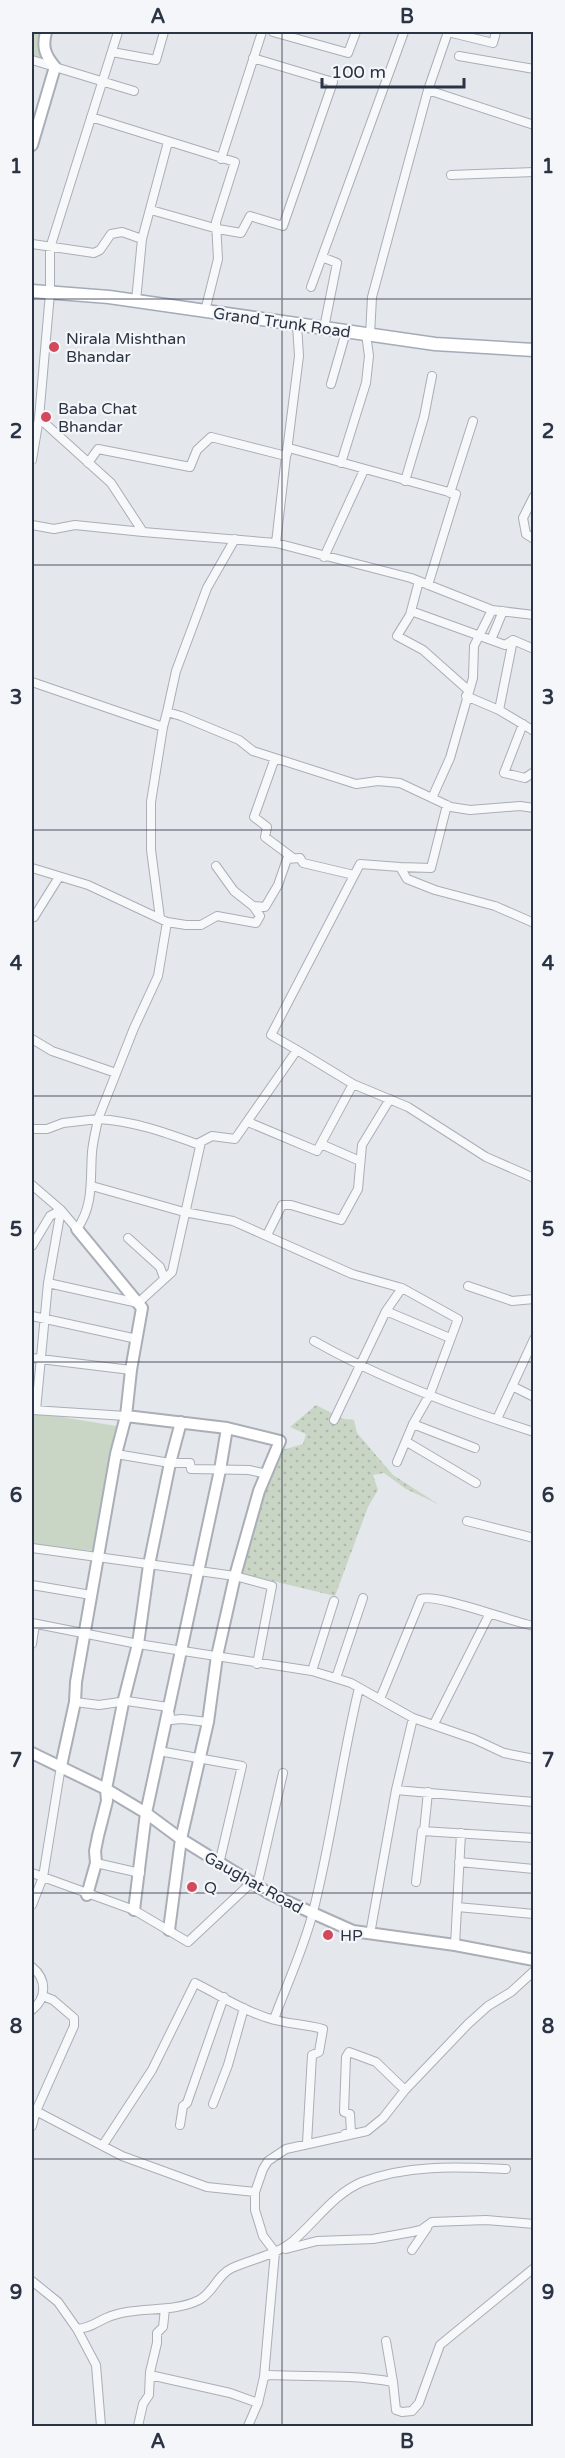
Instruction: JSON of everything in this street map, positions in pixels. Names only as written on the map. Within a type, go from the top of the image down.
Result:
[{"type":"main road","name":"Grand Trunk Road","points":[[32,291],[136,301],[435,344],[534,350]]},
{"type":"street","points":[[46,32],[43,43],[45,56],[55,67]]},
{"type":"street","points":[[32,460],[39,418],[50,293],[50,248],[118,32]]},
{"type":"street","points":[[112,52],[156,60],[164,32]]},
{"type":"street","points":[[221,159],[262,32]]},
{"type":"street","points":[[273,32],[348,52],[356,32]]},
{"type":"street","points":[[311,287],[404,32]]},
{"type":"street","points":[[341,463],[366,383],[372,297],[428,90],[448,32],[493,43],[496,32]]},
{"type":"street","points":[[459,56],[534,69]]},
{"type":"street","points":[[151,210],[218,229],[241,233],[250,216],[283,226],[333,82],[253,58]]},
{"type":"street","points":[[32,60],[134,91]]},
{"type":"street","points":[[32,144],[55,67]]},
{"type":"street","points":[[428,90],[534,125]]},
{"type":"street","points":[[91,117],[235,162],[216,222],[218,259],[205,311]]},
{"type":"street","points":[[136,301],[142,239],[168,142]]},
{"type":"street","points":[[452,175],[534,172]]},
{"type":"street","points":[[32,244],[94,253],[100,250],[111,234],[122,232],[142,239]]},
{"type":"street","points":[[322,257],[337,263],[324,328]]},
{"type":"street","points":[[276,543],[298,356],[297,325]]},
{"type":"street","points":[[331,384],[346,332]]},
{"type":"street","points":[[405,481],[424,417],[432,376]]},
{"type":"street","points":[[39,418],[111,483],[142,532]]},
{"type":"street","points":[[450,493],[473,421]]},
{"type":"street","points":[[88,464],[98,449],[190,467],[197,450],[211,437],[286,455]]},
{"type":"street","points":[[286,455],[289,448],[456,494],[428,585]]},
{"type":"street","points":[[324,557],[364,470]]},
{"type":"street","points":[[534,496],[523,518],[526,534],[534,538]]},
{"type":"street","points":[[32,525],[54,529],[75,525],[276,543],[419,581],[492,610],[534,615]]},
{"type":"street","points":[[77,1229],[86,1214],[92,1186],[92,1152],[98,1119],[158,976],[164,920],[151,850],[151,802],[176,671],[207,588],[235,539]]},
{"type":"street","points":[[419,581],[411,610],[397,636],[423,650],[467,693],[534,731]]},
{"type":"street","points":[[411,610],[505,645],[513,640]]},
{"type":"street","points":[[432,798],[450,758],[473,678],[474,646],[492,610]]},
{"type":"street","points":[[491,640],[503,611]]},
{"type":"street","points":[[499,710],[513,640]]},
{"type":"street","points":[[513,640],[534,649]]},
{"type":"street","points":[[32,682],[164,727]]},
{"type":"street","points":[[167,712],[215,729],[239,740],[253,751],[356,784],[378,781],[400,783],[447,805],[470,810],[520,806],[534,808]]},
{"type":"street","points":[[523,724],[504,773],[525,778],[534,772]]},
{"type":"street","points":[[275,758],[254,817],[267,827],[265,837],[293,859]]},
{"type":"street","points":[[447,805],[430,868],[360,864],[271,1035],[353,1084],[408,1107],[486,1157],[534,1178]]},
{"type":"street","points":[[253,906],[265,907],[278,885],[287,859],[300,858],[303,863],[354,874]]},
{"type":"street","points":[[32,868],[88,885],[164,920],[186,925],[201,925],[217,916],[256,923],[260,916],[253,906],[234,891],[216,866]]},
{"type":"street","points":[[400,867],[407,879],[435,890],[495,906],[534,923]]},
{"type":"street","points":[[32,916],[34,917],[59,877]]},
{"type":"street","points":[[32,1039],[52,1051],[116,1073]]},
{"type":"street","points":[[32,1130],[46,1129],[63,1123],[98,1119],[121,1121],[152,1128],[197,1144],[212,1136],[235,1139],[297,1050]]},
{"type":"street","points":[[248,1122],[317,1151],[353,1084]]},
{"type":"street","points":[[267,1235],[282,1205],[291,1205],[341,1220],[358,1189],[362,1145],[390,1100]]},
{"type":"street","points":[[138,1303],[172,1272],[201,1142]]},
{"type":"street","points":[[321,1144],[360,1161]]},
{"type":"street","points":[[32,1185],[61,1210],[142,1308],[126,1416],[116,1454],[97,1556],[76,1682],[75,1702],[61,1766],[43,1877],[32,1905]]},
{"type":"street","points":[[92,1186],[184,1212],[233,1221],[352,1274],[402,1288],[458,1319],[430,1394],[413,1424],[397,1462]]},
{"type":"street","points":[[32,1246],[50,1216],[61,1210]]},
{"type":"street","points":[[61,1210],[48,1283],[34,1410],[181,1422],[227,1428],[280,1441],[259,1491],[234,1576],[217,1656],[208,1722],[181,1839],[169,1930]]},
{"type":"street","points":[[128,1238],[160,1267],[164,1278]]},
{"type":"street","points":[[48,1283],[138,1303]]},
{"type":"street","points":[[468,1286],[512,1301],[534,1299]]},
{"type":"street","points":[[334,1420],[386,1311],[402,1288]]},
{"type":"street","points":[[386,1311],[450,1338]]},
{"type":"street","points":[[32,1316],[137,1339]]},
{"type":"street","points":[[497,1419],[534,1339]]},
{"type":"street","points":[[314,1341],[360,1367],[405,1387],[534,1432]]},
{"type":"street","points":[[32,1358],[131,1370]]},
{"type":"street","points":[[512,1386],[534,1397]]},
{"type":"street","points":[[87,1895],[96,1863],[95,1851],[107,1801],[106,1789],[123,1703],[138,1644],[148,1565],[181,1422]]},
{"type":"street","points":[[413,1424],[475,1448]]},
{"type":"street","points":[[134,1910],[146,1813],[227,1428]]},
{"type":"street","points":[[407,1442],[476,1483]]},
{"type":"street","points":[[116,1454],[170,1463],[190,1463],[191,1468],[249,1470],[267,1474]]},
{"type":"street","points":[[466,1521],[534,1538]]},
{"type":"street","points":[[32,1548],[234,1576],[273,1586],[257,1664]]},
{"type":"street","points":[[32,1585],[91,1595]]},
{"type":"street","points":[[380,1699],[421,1599],[427,1597],[443,1600],[534,1626]]},
{"type":"street","points":[[336,1678],[363,1598]]},
{"type":"street","points":[[312,1671],[334,1601]]},
{"type":"street","points":[[434,1724],[489,1615]]},
{"type":"street","points":[[32,1644],[33,1623],[138,1644],[312,1671],[359,1688],[413,1718],[434,1724],[458,1735],[474,1738],[504,1753],[534,1759]]},
{"type":"street","points":[[274,2019],[313,1914],[344,1752],[359,1688]]},
{"type":"street","points":[[75,1702],[99,1705],[107,1702],[127,1701],[168,1707]]},
{"type":"street","points":[[168,1707],[171,1720],[208,1722]]},
{"type":"street","points":[[370,1934],[396,1790],[413,1718]]},
{"type":"street","points":[[159,1751],[242,1766],[219,1863]]},
{"type":"street","name":"Gaughat Road","points":[[32,1753],[106,1789],[254,1885],[353,1931],[455,1945],[534,1960]]},
{"type":"street","points":[[32,1873],[87,1895],[134,1910],[188,1942],[254,1885],[283,1773]]},
{"type":"street","points":[[396,1790],[534,1802]]},
{"type":"street","points":[[416,1882],[428,1792]]},
{"type":"street","points":[[423,1831],[534,1838]]},
{"type":"street","points":[[455,1945],[461,1833]]},
{"type":"street","points":[[459,1862],[534,1869]]},
{"type":"street","points":[[96,1863],[140,1873]]},
{"type":"street","points":[[457,1907],[534,1914]]},
{"type":"street","points":[[32,1966],[42,1979],[43,1996],[32,2010]]},
{"type":"street","points":[[338,2136],[342,2138],[368,2132],[468,2024],[511,1992],[534,1971]]},
{"type":"street","points":[[103,2145],[152,2070],[195,1983],[270,2019],[323,2029],[319,2052],[312,2055],[307,2143]]},
{"type":"street","points":[[32,2126],[34,2110],[74,2026],[74,2018],[52,2000],[43,1996]]},
{"type":"street","points":[[180,2125],[183,2106],[187,2103],[224,1997]]},
{"type":"street","points":[[213,2104],[228,2065],[244,2008]]},
{"type":"street","points":[[248,2427],[258,2403],[264,2377],[276,2252],[263,2236],[258,2221],[255,2192],[263,2169],[268,2162],[285,2149],[351,2133],[350,2114],[344,2112],[346,2057],[349,2052],[376,2062],[405,2090]]},
{"type":"street","points":[[34,2110],[122,2156],[207,2187],[255,2192]]},
{"type":"street","points":[[276,2252],[292,2242],[341,2194],[362,2182],[423,2169],[454,2167],[506,2169]]},
{"type":"street","points":[[77,2329],[88,2328],[106,2318],[128,2311],[165,2309],[200,2300],[219,2277],[230,2269],[276,2252],[317,2241],[373,2239],[421,2230],[432,2222],[486,2220],[534,2224]]},
{"type":"street","points":[[412,2250],[432,2222]]},
{"type":"street","points":[[386,2341],[396,2410],[412,2411],[419,2403],[440,2345],[534,2268]]},
{"type":"street","points":[[32,2281],[58,2302],[77,2329],[96,2365],[101,2427]]},
{"type":"street","points":[[138,2427],[143,2404],[149,2395],[157,2333],[163,2327],[165,2309]]},
{"type":"street","points":[[150,2375],[212,2388],[258,2403]]},
{"type":"street","points":[[264,2377],[269,2375],[365,2376],[393,2382]]},
{"type":"green space","points":[[32,32],[45,32],[41,42],[42,62],[32,58]]},
{"type":"green space","points":[[316,1405],[344,1419],[354,1420],[357,1433],[393,1475],[438,1504],[406,1489],[384,1473],[373,1475],[378,1490],[368,1507],[335,1596],[239,1573],[254,1520],[282,1450],[303,1444],[306,1434],[290,1427]]},
{"type":"green space","points":[[32,1412],[116,1426],[94,1551],[32,1545]]},
{"type":"place","name":"Nirala Mishthan Bhandar","points":[[54,347]]},
{"type":"place","name":"Baba Chat Bhandar","points":[[46,417]]},
{"type":"place","name":"Q","points":[[192,1887]]},
{"type":"place","name":"HP","points":[[328,1935]]}]
